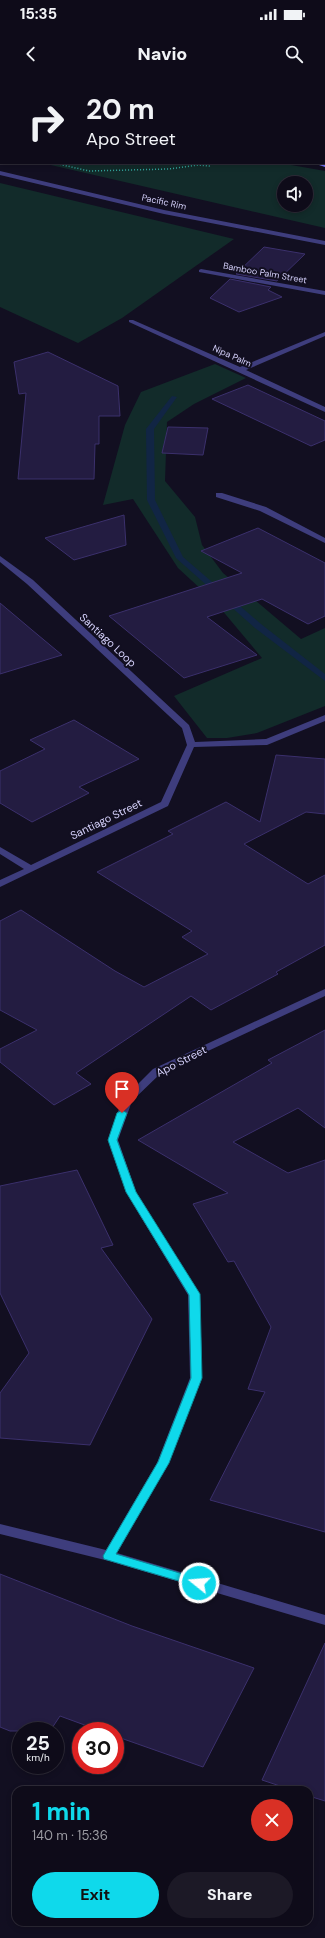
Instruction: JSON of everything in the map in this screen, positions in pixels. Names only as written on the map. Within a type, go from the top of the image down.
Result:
[{"type":"street","name":"Pacific Rim","points":[[0,173],[164,212],[325,243]]},
{"type":"street","name":"Bamboo Palm Street","points":[[201,271],[325,293]]},
{"type":"street","name":"Nipa Palm","points":[[131,321],[325,410]]},
{"type":"street","points":[[240,370],[325,334]]},
{"type":"street","points":[[219,495],[262,509],[325,541]]},
{"type":"street","name":"Santiago Loop","points":[[0,558],[30,582],[186,727],[190,745]]},
{"type":"street","points":[[190,745],[267,742],[325,718]]},
{"type":"street","name":"Santiago Street","points":[[0,884],[164,804],[190,745]]},
{"type":"street","points":[[0,850],[30,870]]},
{"type":"street","name":"Apo Street","points":[[108,1556],[164,1463],[196,1378],[194,1294],[131,1192],[113,1140],[127,1100],[157,1071],[325,992]]},
{"type":"street","points":[[0,1530],[108,1556],[325,1620]]},
{"type":"path","points":[[58,164],[89,171],[169,169],[198,165],[210,166]]},
{"type":"green space","points":[[46,164],[286,164],[325,171],[325,228]]},
{"type":"green space","points":[[0,183],[234,239],[122,318],[78,343],[0,307]]},
{"type":"green space","points":[[215,364],[246,378],[194,404],[167,422],[165,481],[195,517],[202,545],[223,573],[301,639],[325,628],[325,706],[257,733],[227,738],[207,738],[174,696],[262,658],[216,603],[178,568],[133,499],[103,505],[125,425],[141,392]]},
{"type":"building","points":[[264,247],[305,254],[277,281],[236,274]]},
{"type":"building","points":[[230,279],[271,287],[268,290],[282,297],[239,312],[210,298]]},
{"type":"building","points":[[48,352],[118,386],[120,416],[99,416],[99,444],[95,444],[94,479],[18,479],[26,393],[19,394],[14,362]]},
{"type":"building","points":[[248,385],[325,421],[325,440],[311,446],[212,399]]},
{"type":"building","points":[[168,427],[208,428],[203,455],[162,453]]},
{"type":"building","points":[[124,515],[126,545],[74,560],[45,538]]},
{"type":"building","points":[[258,528],[325,563],[325,616],[308,624],[262,599],[207,617],[257,655],[184,678],[109,616],[242,573],[201,551]]},
{"type":"building","points":[[0,603],[32,630],[62,655],[0,674]]},
{"type":"building","points":[[74,720],[139,759],[79,787],[89,793],[32,822],[0,803],[0,771],[45,749],[30,740]]},
{"type":"building","points":[[276,755],[325,759],[325,814],[306,812],[244,844],[308,884],[325,875],[325,945],[276,972],[278,974],[211,1010],[191,996],[76,1073],[91,1084],[54,1105],[0,1062],[0,1049],[37,1030],[0,1010],[0,921],[21,910],[115,971],[144,987],[208,954],[182,937],[192,931],[97,872],[173,834],[168,831],[226,802],[260,822]]},
{"type":"building","points":[[325,1030],[325,1128],[298,1108],[233,1142],[288,1173],[325,1160],[325,1532],[210,1500],[265,1392],[248,1389],[271,1327],[234,1261],[228,1262],[193,1204],[228,1193],[138,1140],[272,1063],[268,1060]]},
{"type":"building","points":[[77,1170],[113,1245],[101,1248],[152,1319],[90,1445],[0,1438],[0,1393],[29,1353],[0,1293],[0,1186]]},
{"type":"building","points":[[0,1574],[132,1626],[254,1668],[203,1767],[124,1739],[124,1722],[76,1722],[60,1716],[56,1722],[12,1722],[12,1731],[0,1727]]},
{"type":"building","points":[[325,1643],[325,1801],[313,1797],[313,1786],[280,1786],[262,1780]]},
{"type":"waterway","points":[[174,397],[150,429],[151,500],[180,558],[258,626],[325,678]]},
{"type":"route","points":[[122,1113],[113,1140],[131,1192],[194,1294],[196,1378],[164,1463],[108,1556],[199,1583]]}]
